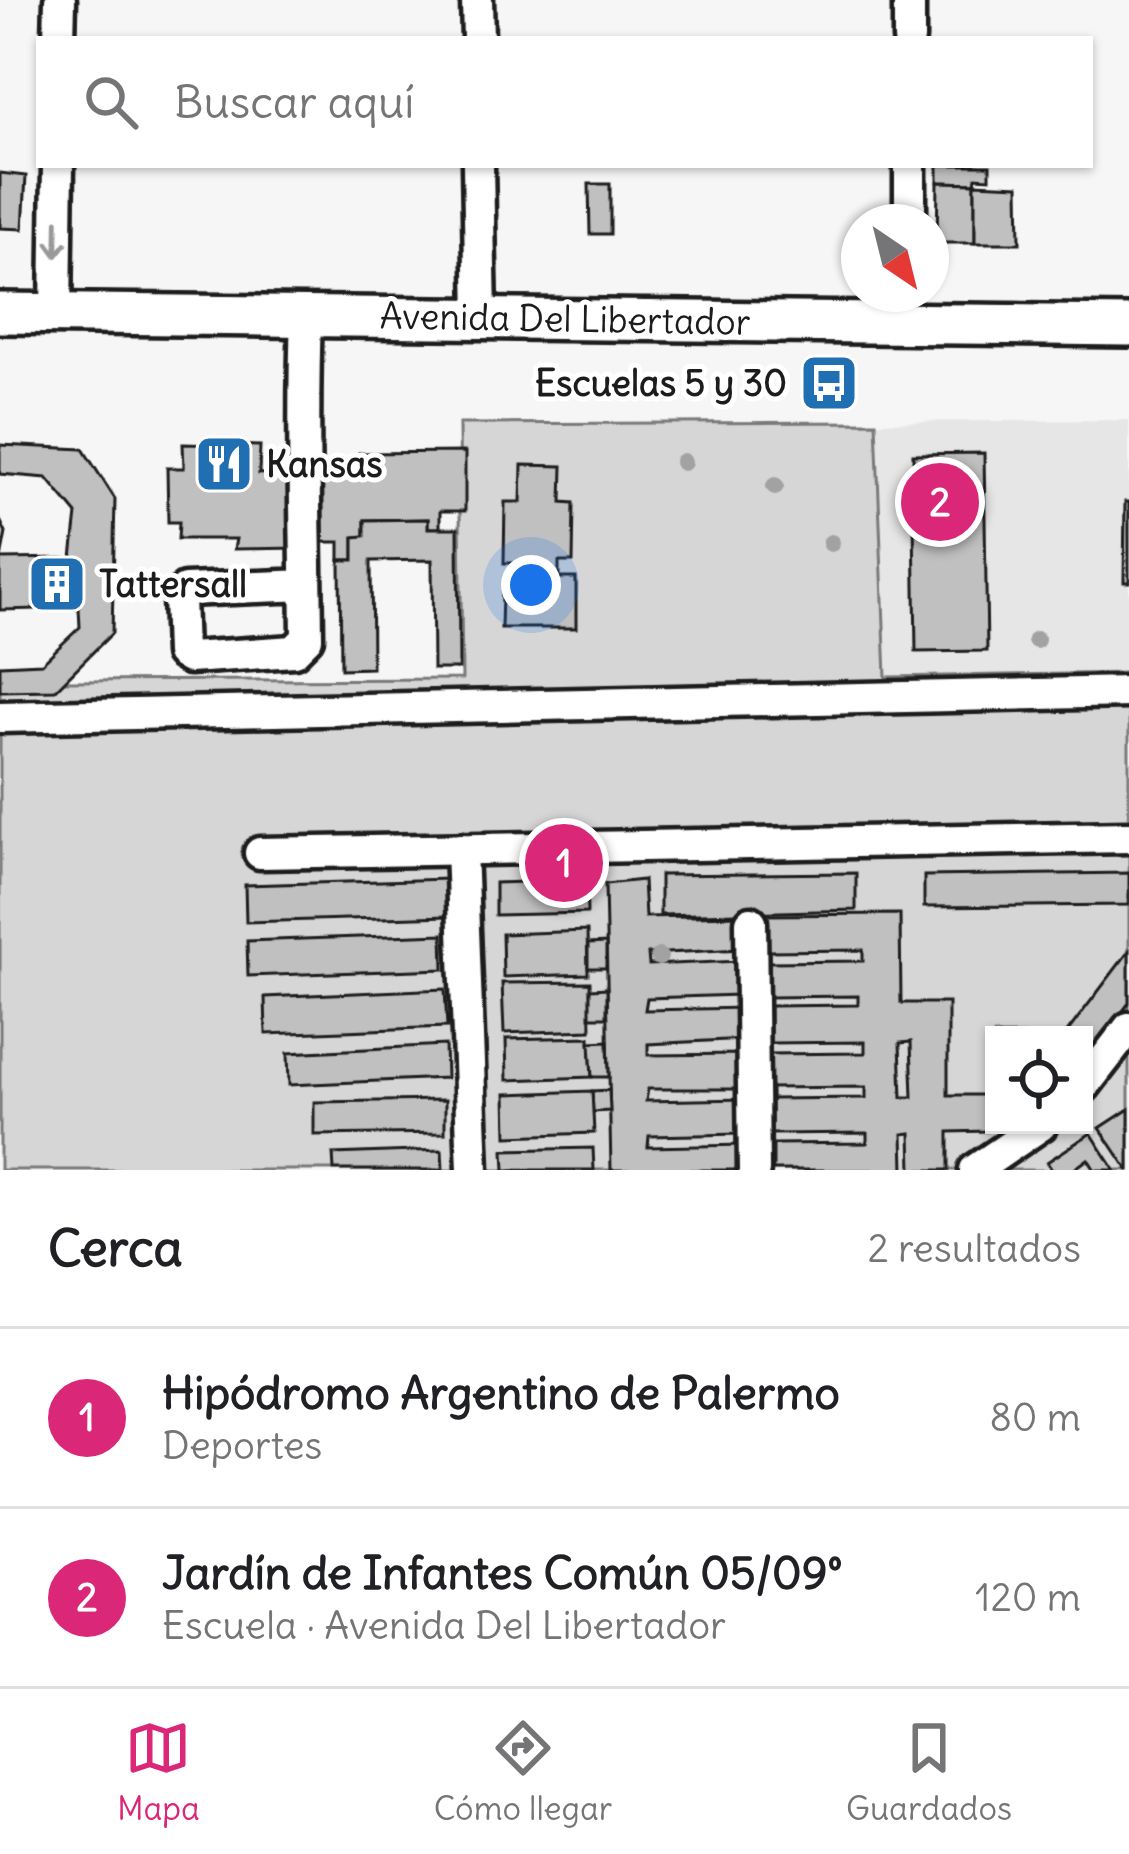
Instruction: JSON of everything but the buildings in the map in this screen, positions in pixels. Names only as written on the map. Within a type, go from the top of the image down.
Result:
[{"type":"main road","name":"Avenida Del Libertador","points":[[0,313],[481,317],[841,309]]},
{"type":"main road","name":"Avenida Del Libertador","points":[[949,311],[1129,326]]},
{"type":"street","points":[[59,36],[60,0]]},
{"type":"street","points":[[478,0],[478,36]]},
{"type":"street","points":[[909,0],[909,36]]},
{"type":"street","points":[[56,313],[58,168]]},
{"type":"street","points":[[478,168],[481,317]]},
{"type":"street","points":[[910,168],[910,204]]},
{"type":"street","points":[[306,316],[306,585]]},
{"type":"street","points":[[0,718],[1129,692]]},
{"type":"street","points":[[260,854],[1129,837]]},
{"type":"street","points":[[461,849],[472,1170]]},
{"type":"street","points":[[751,922],[754,1170]]},
{"type":"street","points":[[1093,1074],[1129,1028]]},
{"type":"street","points":[[975,1170],[1028,1134]]},
{"type":"shaded area","points":[[1129,420],[1129,673],[885,677],[580,424]]},
{"type":"shaded area","points":[[876,422],[886,677],[1129,673],[1129,1170],[0,1170],[0,691],[63,681],[462,679],[459,424]]},
{"type":"place","name":"Escuelas 5 y 30","points":[[829,383]]},
{"type":"place","name":"Kansas","points":[[224,464]]},
{"type":"place","name":"Jardín de Infantes Común 05/09°","points":[[940,502]]},
{"type":"place","name":"Tattersall","points":[[57,584]]},
{"type":"place","name":"Hipódromo Argentino de Palermo","points":[[564,863]]}]
